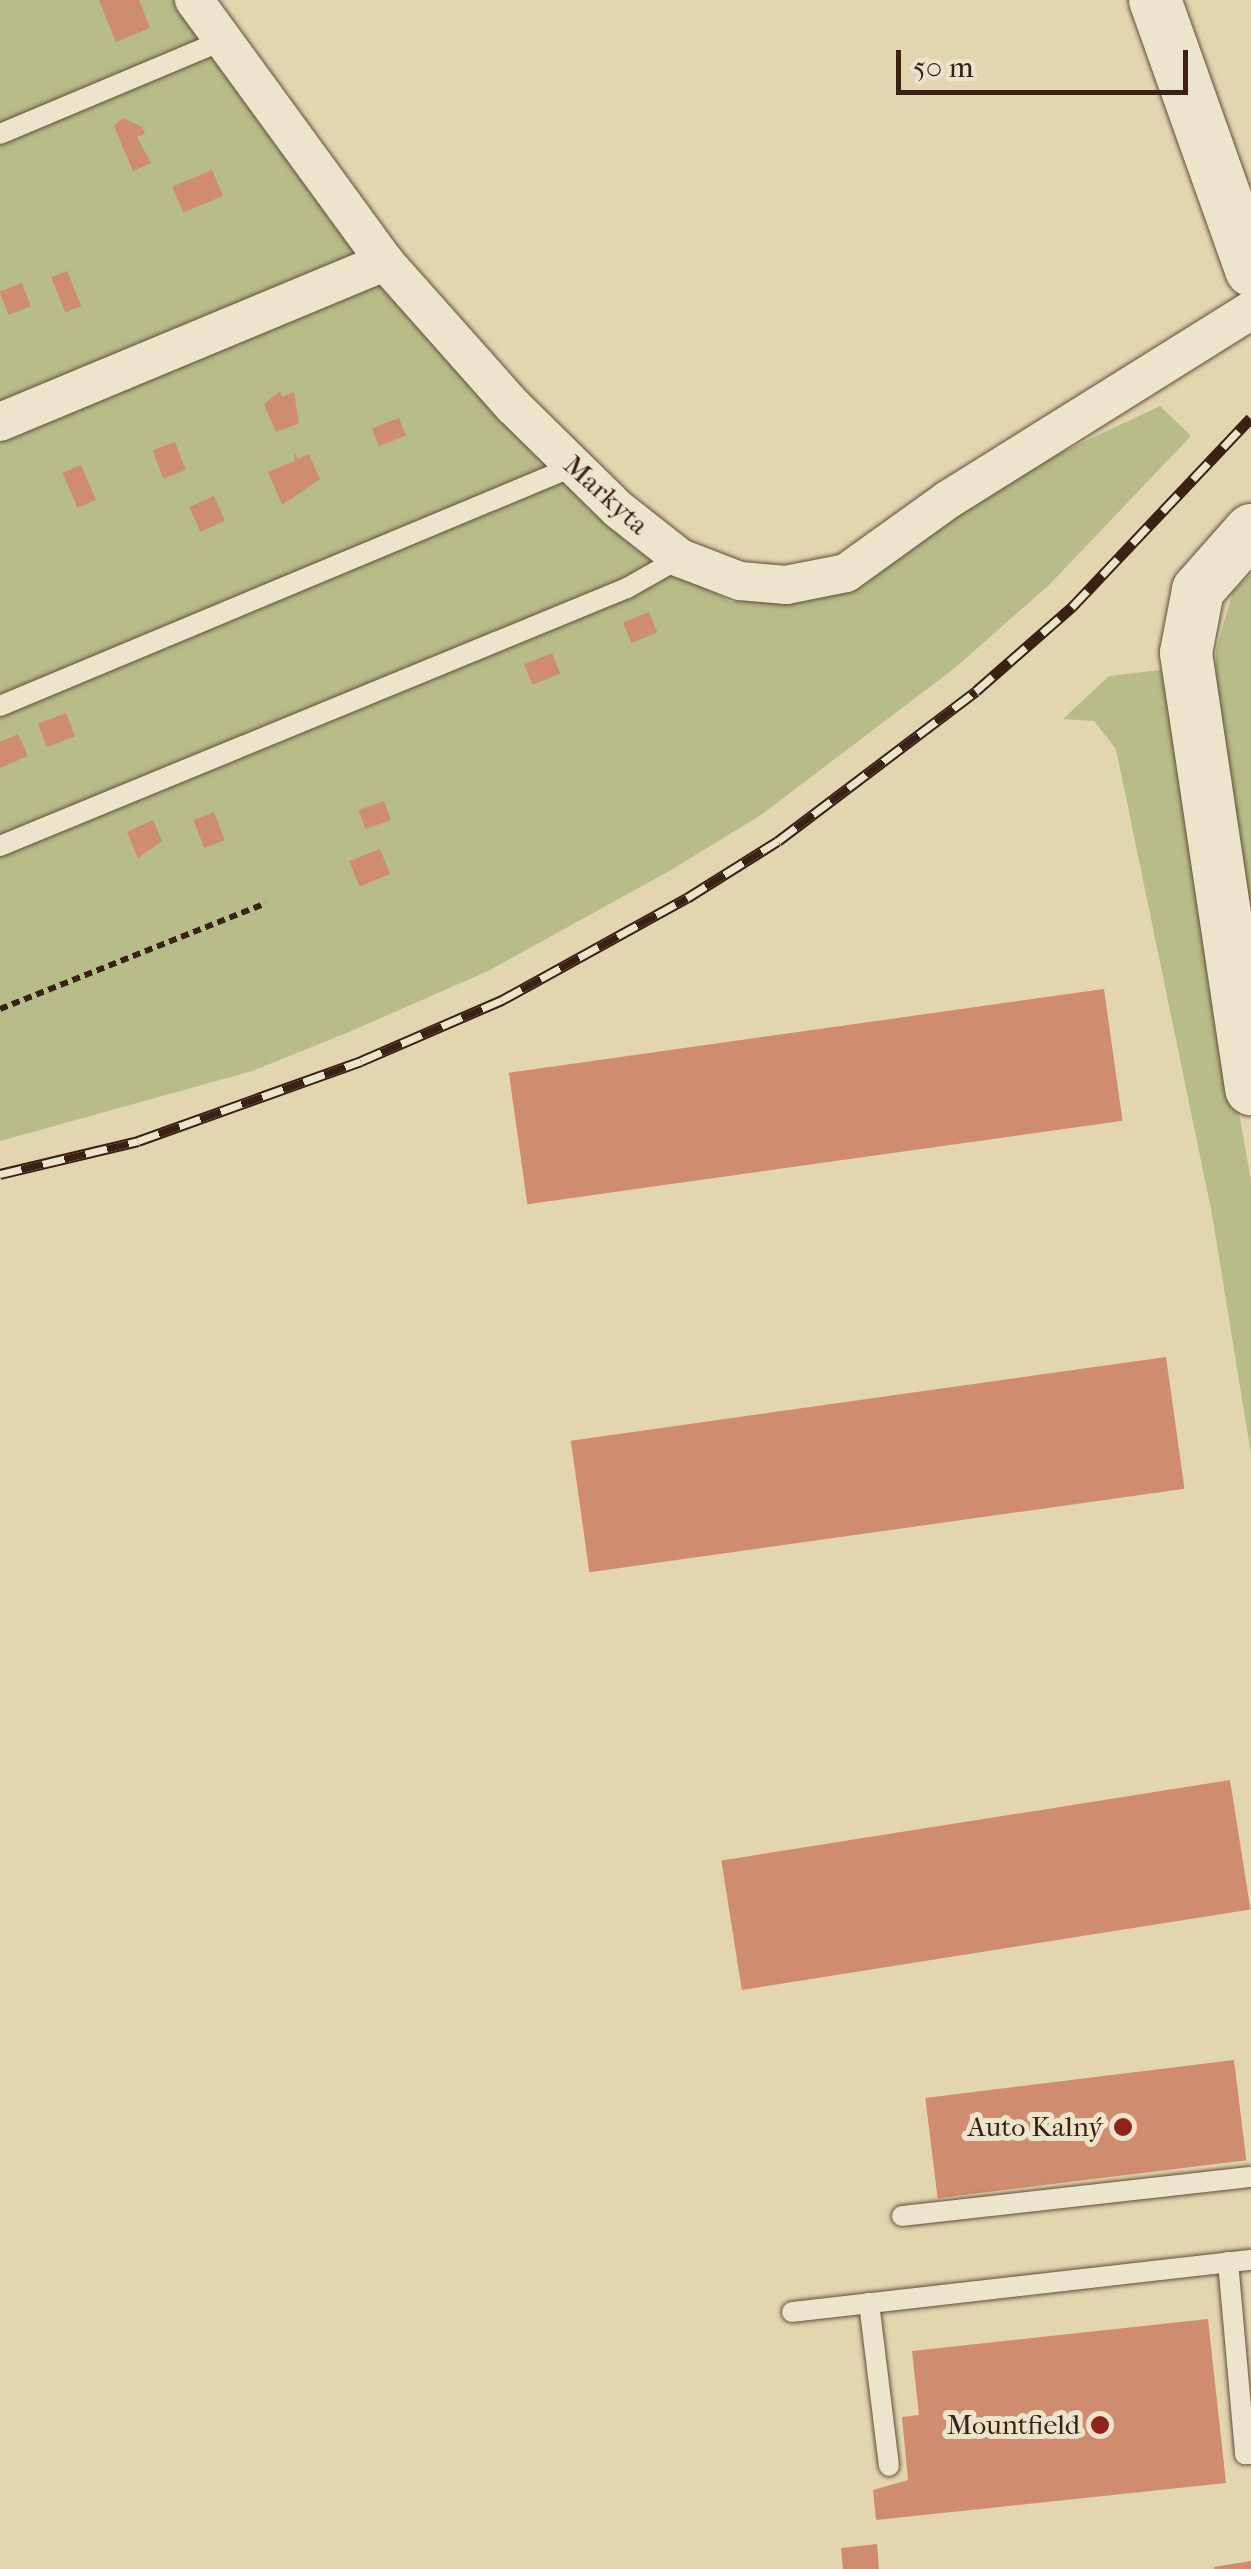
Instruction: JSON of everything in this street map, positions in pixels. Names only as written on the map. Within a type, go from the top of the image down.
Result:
[{"type":"main road","points":[[1155,0],[1251,270]]},
{"type":"main road","points":[[1251,530],[1198,590],[1186,653],[1251,1089]]},
{"type":"street","name":"Markyta","points":[[194,0],[385,262],[572,467],[680,558],[740,581],[786,584],[846,573],[949,499],[1164,370],[1251,310]]},
{"type":"street","points":[[0,422],[385,262]]},
{"type":"lane","points":[[0,134],[226,39]]},
{"type":"lane","points":[[0,706],[572,467]]},
{"type":"lane","points":[[0,846],[627,588],[680,558]]},
{"type":"lane","points":[[902,2216],[1251,2177]]},
{"type":"lane","points":[[792,2312],[1251,2260]]},
{"type":"lane","points":[[1228,2262],[1244,2355],[1245,2454],[1251,2454]]},
{"type":"lane","points":[[869,2303],[889,2466]]},
{"type":"path","points":[[0,1008],[266,904]]},
{"type":"green space","points":[[0,0],[194,0],[649,556],[731,602],[812,595],[1024,470],[1160,406],[1191,436],[1049,585],[956,667],[761,815],[671,870],[488,971],[349,1032],[252,1071],[0,1141]]},
{"type":"green space","points":[[1251,574],[1251,945],[1214,731],[1216,651],[1233,591]]},
{"type":"green space","points":[[1161,670],[1251,1181],[1251,1454],[1212,1214],[1116,749],[1094,721],[1063,719],[1109,676]]},
{"type":"building","points":[[99,0],[139,0],[150,28],[116,42]]},
{"type":"building","points":[[123,118],[142,127],[145,134],[137,137],[151,163],[133,171],[114,126]]},
{"type":"building","points":[[212,170],[223,196],[183,213],[172,187]]},
{"type":"building","points":[[67,271],[81,306],[65,313],[51,277]]},
{"type":"building","points":[[22,283],[31,306],[9,315],[0,291]]},
{"type":"building","points":[[280,391],[282,397],[294,392],[299,423],[276,432],[264,404]]},
{"type":"building","points":[[399,418],[406,436],[379,446],[372,428]]},
{"type":"building","points":[[175,442],[186,470],[163,479],[153,451]]},
{"type":"building","points":[[294,453],[298,459],[309,454],[320,479],[282,505],[268,472],[295,461]]},
{"type":"building","points":[[81,465],[96,500],[77,508],[63,473]]},
{"type":"building","points":[[214,496],[225,521],[200,532],[189,507]]},
{"type":"building","points":[[649,612],[657,632],[631,643],[623,622]]},
{"type":"building","points":[[552,653],[560,673],[532,685],[524,664]]},
{"type":"building","points":[[66,713],[75,736],[47,747],[38,724]]},
{"type":"building","points":[[18,734],[28,756],[0,768],[0,742]]},
{"type":"building","points":[[384,801],[391,820],[365,829],[359,810]]},
{"type":"building","points":[[214,812],[225,840],[204,848],[193,820]]},
{"type":"building","points":[[153,820],[162,841],[138,858],[127,832]]},
{"type":"building","points":[[380,849],[390,874],[360,886],[349,861]]},
{"type":"building","points":[[1104,989],[1123,1121],[527,1204],[509,1073]]},
{"type":"building","points":[[1166,1357],[1185,1489],[589,1572],[571,1441]]},
{"type":"building","points":[[1230,1780],[1250,1909],[742,1990],[721,1861]]},
{"type":"building","points":[[1234,2060],[1246,2160],[938,2198],[925,2098]]},
{"type":"building","points":[[1208,2319],[1226,2483],[876,2520],[873,2490],[908,2480],[902,2417],[919,2415],[912,2351]]},
{"type":"building","points":[[877,2544],[879,2569],[843,2569],[841,2548]]},
{"type":"building","points":[[1251,2561],[1251,2569],[1214,2569],[1214,2567]]},
{"type":"railway","points":[[0,1174],[138,1141],[361,1061],[502,1000],[687,898],[778,841],[976,691],[1072,607],[1251,418]]},
{"type":"place","name":"Auto Kalný","points":[[1123,2127]]},
{"type":"place","name":"Mountfield","points":[[1100,2425]]}]
